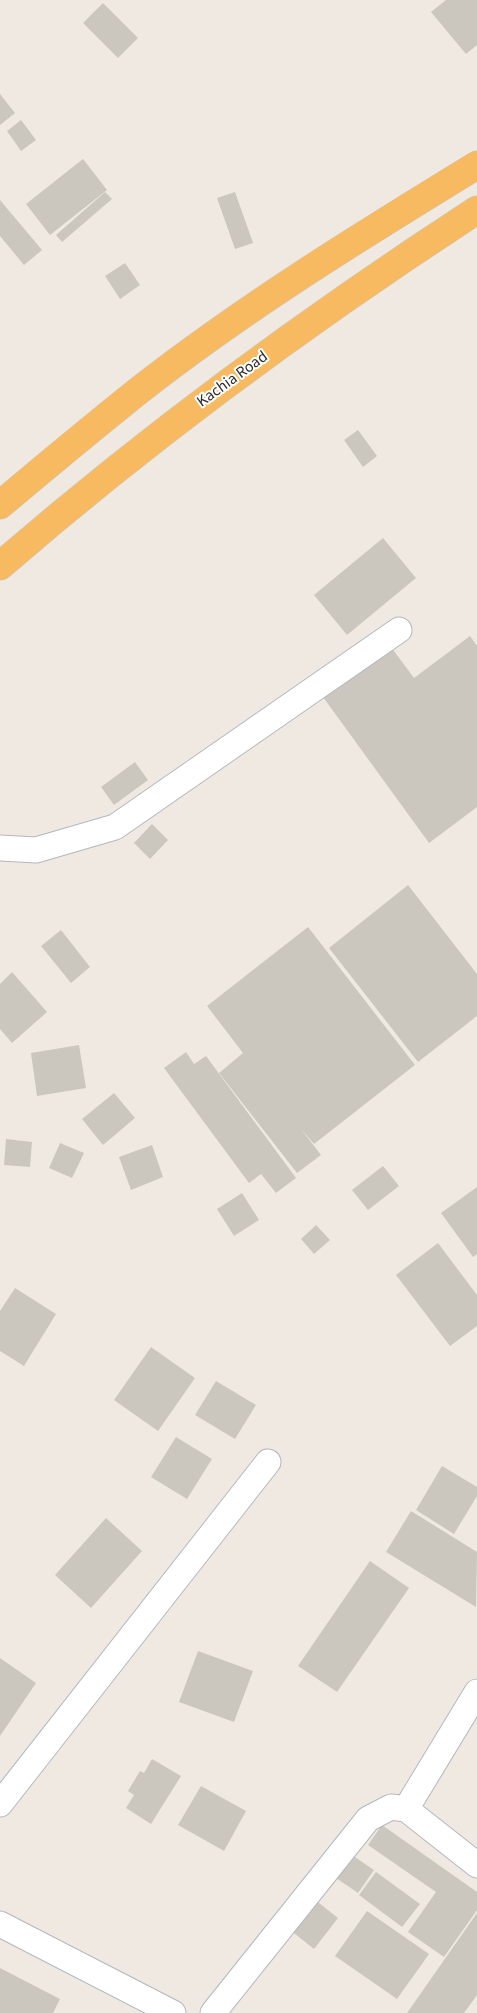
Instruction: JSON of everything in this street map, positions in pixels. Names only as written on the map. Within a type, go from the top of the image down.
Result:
[{"type":"highway","points":[[0,505],[138,391],[249,311],[368,232],[477,165]]},
{"type":"highway","name":"Kachia Road","points":[[0,566],[164,432],[359,289],[477,210]]},
{"type":"street","points":[[0,848],[36,850],[115,827],[399,630]]},
{"type":"street","points":[[0,1804],[268,1462]]},
{"type":"street","points":[[406,1809],[477,1692]]},
{"type":"street","points":[[213,2013],[368,1819],[391,1807],[406,1809],[477,1865]]},
{"type":"street","points":[[0,1924],[173,2013]]},
{"type":"building","points":[[446,0],[477,0],[477,45],[466,54],[431,12]]},
{"type":"building","points":[[103,3],[138,38],[118,58],[83,23]]},
{"type":"building","points":[[0,94],[15,113],[0,125]]},
{"type":"building","points":[[21,120],[36,140],[21,151],[7,131]]},
{"type":"building","points":[[83,159],[107,190],[50,235],[26,204]]},
{"type":"building","points":[[105,192],[112,199],[62,242],[56,235]]},
{"type":"building","points":[[235,192],[253,243],[235,249],[217,198]]},
{"type":"building","points":[[0,200],[42,250],[24,265],[0,236]]},
{"type":"building","points":[[125,263],[140,285],[120,299],[105,276]]},
{"type":"building","points":[[358,430],[377,456],[363,467],[344,440]]},
{"type":"building","points":[[383,538],[416,578],[347,635],[314,595]]},
{"type":"building","points":[[470,636],[477,646],[477,807],[429,843],[323,697],[391,647],[414,678]]},
{"type":"building","points":[[135,762],[148,780],[114,805],[101,787]]},
{"type":"building","points":[[152,824],[168,840],[150,859],[134,843]]},
{"type":"building","points":[[408,885],[477,974],[477,1016],[418,1062],[329,948]]},
{"type":"building","points":[[308,927],[415,1065],[314,1144],[301,1129],[321,1155],[297,1173],[219,1073],[243,1053],[207,1006]]},
{"type":"building","points":[[61,930],[90,967],[71,983],[41,946]]},
{"type":"building","points":[[12,972],[47,1012],[12,1043],[0,1029],[0,984]]},
{"type":"building","points":[[79,1045],[86,1088],[37,1096],[31,1053]]},
{"type":"building","points":[[186,1052],[194,1064],[206,1056],[296,1178],[276,1193],[261,1174],[249,1183],[164,1068]]},
{"type":"building","points":[[114,1093],[135,1118],[103,1145],[82,1119]]},
{"type":"building","points":[[6,1139],[32,1142],[30,1167],[4,1165]]},
{"type":"building","points":[[60,1143],[84,1153],[72,1178],[49,1168]]},
{"type":"building","points":[[152,1145],[163,1177],[131,1190],[119,1157]]},
{"type":"building","points":[[383,1166],[399,1186],[368,1210],[352,1190]]},
{"type":"building","points":[[477,1187],[477,1254],[473,1257],[441,1213]]},
{"type":"building","points":[[242,1193],[259,1220],[234,1236],[217,1209]]},
{"type":"building","points":[[316,1225],[330,1240],[314,1254],[301,1239]]},
{"type":"building","points":[[438,1243],[477,1295],[477,1326],[450,1346],[396,1275]]},
{"type":"building","points":[[15,1288],[56,1314],[24,1366],[0,1351],[0,1311]]},
{"type":"building","points":[[151,1347],[195,1378],[158,1431],[114,1400]]},
{"type":"building","points":[[216,1381],[256,1405],[235,1439],[195,1415]]},
{"type":"building","points":[[176,1437],[212,1459],[187,1499],[151,1477]]},
{"type":"building","points":[[442,1466],[477,1487],[477,1496],[454,1534],[416,1510]]},
{"type":"building","points":[[411,1511],[477,1552],[476,1607],[386,1552]]},
{"type":"building","points":[[106,1518],[142,1551],[91,1608],[55,1575]]},
{"type":"building","points":[[370,1561],[409,1588],[337,1692],[298,1666]]},
{"type":"building","points":[[198,1651],[253,1671],[234,1722],[179,1702]]},
{"type":"building","points":[[0,1658],[36,1683],[0,1736]]},
{"type":"building","points":[[152,1759],[181,1776],[151,1824],[126,1808],[134,1795],[128,1791],[140,1771],[144,1773]]},
{"type":"building","points":[[201,1786],[246,1811],[224,1851],[178,1825]]},
{"type":"building","points":[[382,1825],[477,1892],[477,1910],[444,1957],[408,1932],[436,1892],[368,1845]]},
{"type":"building","points":[[352,1855],[374,1870],[358,1893],[336,1878]]},
{"type":"building","points":[[376,1872],[420,1904],[402,1927],[359,1895]]},
{"type":"building","points":[[314,1899],[338,1918],[314,1949],[290,1930]]},
{"type":"building","points":[[367,1911],[429,1954],[397,1999],[335,1956]]},
{"type":"building","points":[[477,1913],[477,1995],[464,2013],[407,2013]]},
{"type":"building","points":[[0,1968],[60,1999],[53,2013],[0,2013]]}]
